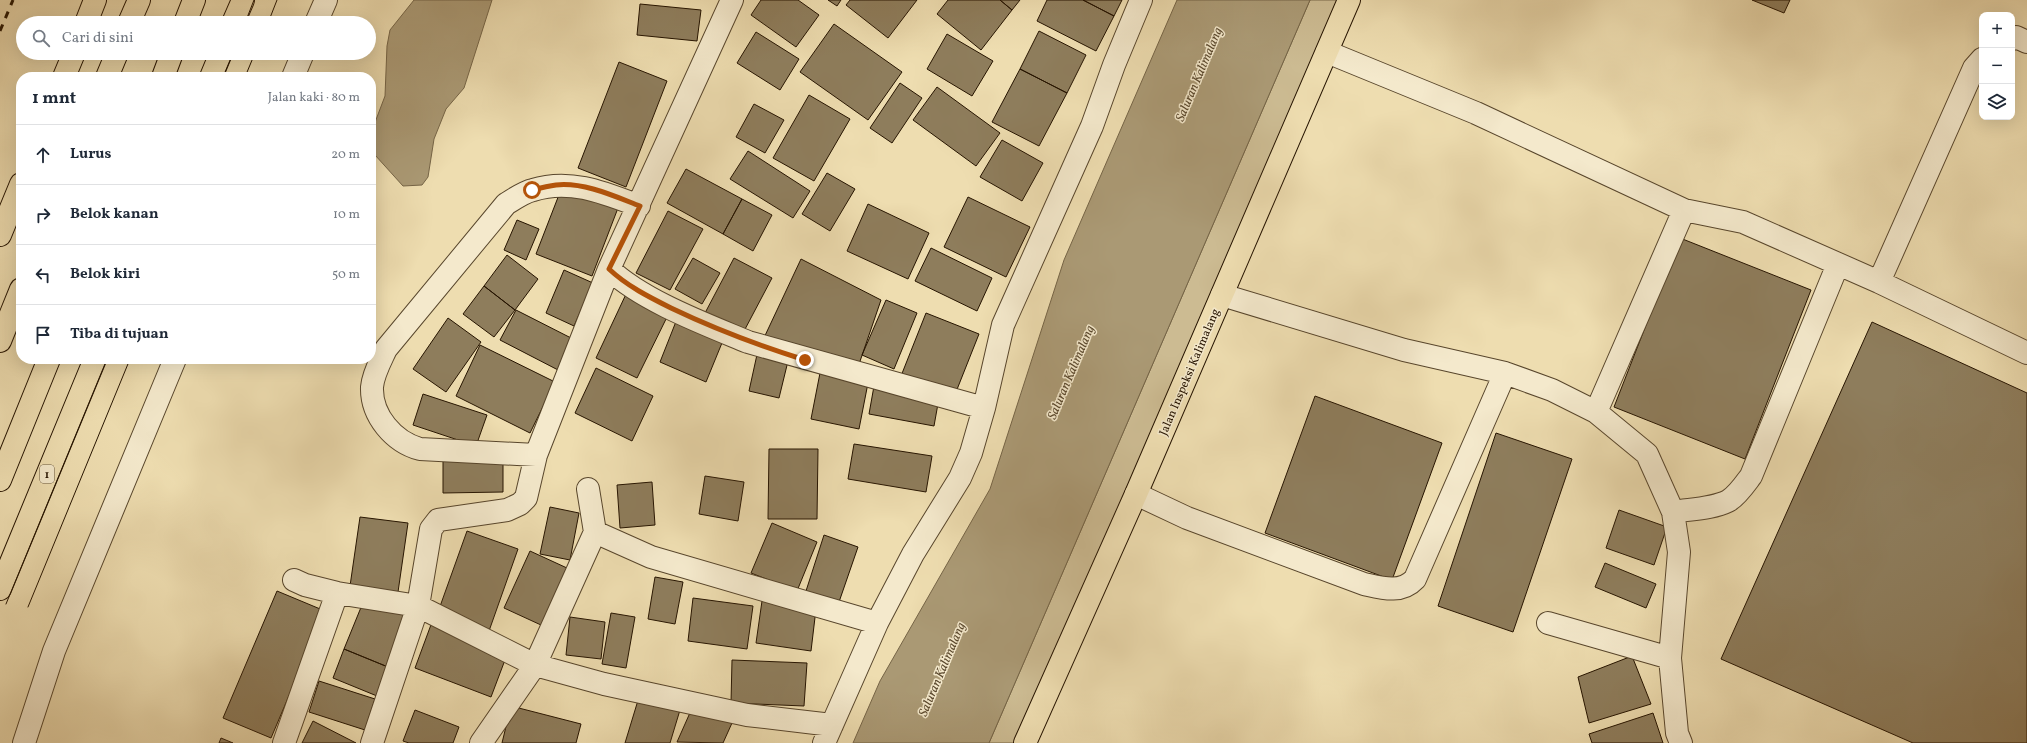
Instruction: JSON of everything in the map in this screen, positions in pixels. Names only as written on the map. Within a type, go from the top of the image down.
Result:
[{"type":"main road","points":[[89,16],[95,0]]},
{"type":"main road","points":[[132,16],[139,0]]},
{"type":"main road","points":[[188,16],[194,0]]},
{"type":"main road","points":[[236,16],[243,0]]},
{"type":"main road","name":"Jalan Inspeksi Kalimalang","points":[[1025,743],[1136,494],[1328,52],[1349,0]]},
{"type":"main road","points":[[66,72],[71,60]]},
{"type":"main road","points":[[109,72],[114,60]]},
{"type":"main road","points":[[165,72],[169,60]]},
{"type":"main road","points":[[213,72],[218,60]]},
{"type":"main road","points":[[0,236],[16,196]]},
{"type":"main road","points":[[0,341],[16,302]]},
{"type":"main road","points":[[0,480],[47,364]]},
{"type":"main road","name":"1","points":[[0,589],[93,364]]},
{"type":"street","points":[[319,16],[326,0]]},
{"type":"street","points":[[372,743],[418,606],[431,528],[438,520],[507,510],[520,504],[526,498],[535,458],[609,269],[640,206],[732,0]]},
{"type":"street","points":[[294,580],[305,585],[337,593],[418,606],[535,665],[604,684],[828,734],[877,623],[913,554],[960,478],[971,453],[984,408],[1003,326],[1092,126],[1114,64],[1141,0]]},
{"type":"street","points":[[2015,38],[2027,42]]},
{"type":"street","points":[[1328,52],[1476,114],[1684,210],[1743,222],[1879,282],[2027,353]]},
{"type":"street","points":[[295,72],[300,60]]},
{"type":"street","points":[[1879,282],[1974,68],[1979,62]]},
{"type":"street","points":[[535,458],[420,449],[407,445],[391,434],[375,406],[372,387],[386,349],[506,204],[532,190],[557,185],[600,191],[640,206]]},
{"type":"street","points":[[1596,412],[1684,210]]},
{"type":"street","points":[[1673,512],[1712,506],[1728,501],[1751,476],[1838,264]]},
{"type":"street","points":[[609,269],[621,280],[650,297],[712,327],[748,342],[984,408]]},
{"type":"street","points":[[1222,295],[1404,350],[1506,373],[1552,390],[1596,412],[1647,454],[1673,512],[1679,552],[1670,658],[1677,733],[1681,743]]},
{"type":"street","points":[[24,743],[54,651],[174,364]]},
{"type":"street","points":[[1136,494],[1187,518],[1364,584],[1386,589],[1400,588],[1409,584],[1415,578],[1506,373]]},
{"type":"street","points":[[481,743],[535,665],[595,532],[588,489]]},
{"type":"street","points":[[595,532],[651,557],[877,623]]},
{"type":"street","points":[[284,743],[337,593]]},
{"type":"street","points":[[1548,624],[1670,658]]},
{"type":"shaded area","points":[[1310,0],[1349,0],[1024,743],[989,743]]},
{"type":"water","points":[[414,0],[492,0],[464,88],[446,109],[434,139],[428,177],[422,185],[403,186],[376,156],[376,120],[385,96],[387,46],[390,30]]},
{"type":"water","name":"Saluran Kalimalang","points":[[1177,0],[1310,0],[989,743],[853,743],[880,681],[990,489],[1064,260]]},
{"type":"building","points":[[761,0],[798,0],[819,15],[796,47],[751,15]]},
{"type":"building","points":[[828,0],[841,0],[837,6]]},
{"type":"building","points":[[850,0],[917,0],[888,38],[846,5]]},
{"type":"building","points":[[948,0],[1000,0],[1012,10],[981,50],[937,14]]},
{"type":"building","points":[[1000,0],[1020,0],[1012,10]]},
{"type":"building","points":[[1047,0],[1083,0],[1114,16],[1096,51],[1037,21]]},
{"type":"building","points":[[1083,0],[1122,0],[1114,16]]},
{"type":"building","points":[[1752,0],[1790,0],[1784,13]]},
{"type":"building","points":[[640,4],[701,10],[697,41],[637,35]]},
{"type":"building","points":[[834,24],[902,72],[868,120],[800,72]]},
{"type":"building","points":[[1039,31],[1086,55],[1067,93],[1020,69]]},
{"type":"building","points":[[756,32],[799,59],[780,90],[737,63]]},
{"type":"building","points":[[947,34],[993,61],[972,96],[927,69]]},
{"type":"building","points":[[619,62],[667,81],[626,187],[578,168]]},
{"type":"building","points":[[1020,69],[1067,93],[1039,146],[992,122]]},
{"type":"building","points":[[900,83],[922,98],[892,143],[870,128]]},
{"type":"building","points":[[937,87],[1000,133],[976,166],[913,120]]},
{"type":"building","points":[[809,95],[850,119],[814,181],[773,158]]},
{"type":"building","points":[[754,104],[784,120],[765,153],[736,137]]},
{"type":"building","points":[[1002,140],[1043,163],[1022,201],[980,177]]},
{"type":"building","points":[[748,151],[810,191],[793,218],[730,179]]},
{"type":"building","points":[[686,169],[742,199],[723,234],[667,203]]},
{"type":"building","points":[[827,173],[855,189],[830,231],[802,214]]},
{"type":"building","points":[[562,187],[618,208],[592,276],[536,254]]},
{"type":"building","points":[[968,197],[1030,227],[1006,277],[944,247]]},
{"type":"building","points":[[742,199],[772,215],[753,251],[723,234]]},
{"type":"building","points":[[868,204],[929,233],[908,279],[847,251]]},
{"type":"building","points":[[668,211],[703,229],[670,290],[636,273]]},
{"type":"building","points":[[517,220],[539,229],[526,260],[504,250]]},
{"type":"building","points":[[1680,238],[1811,290],[1745,459],[1614,407]]},
{"type":"building","points":[[931,248],[992,278],[977,311],[915,281]]},
{"type":"building","points":[[507,255],[538,279],[515,310],[484,286]]},
{"type":"building","points":[[693,258],[720,273],[702,304],[675,289]]},
{"type":"building","points":[[734,258],[772,278],[743,333],[705,313]]},
{"type":"building","points":[[801,259],[881,300],[857,370],[762,342]]},
{"type":"building","points":[[564,270],[593,283],[574,326],[546,313]]},
{"type":"building","points":[[484,286],[515,310],[494,337],[463,314]]},
{"type":"building","points":[[627,292],[669,313],[637,378],[596,358]]},
{"type":"building","points":[[886,300],[917,313],[894,369],[862,355]]},
{"type":"building","points":[[516,310],[575,340],[560,371],[500,340]]},
{"type":"building","points":[[926,313],[979,334],[954,397],[901,376]]},
{"type":"building","points":[[448,318],[481,342],[446,392],[413,369]]},
{"type":"building","points":[[677,319],[724,338],[706,382],[660,362]]},
{"type":"building","points":[[1872,322],[2027,393],[2027,743],[1913,743],[1721,659]]},
{"type":"building","points":[[480,345],[555,382],[530,433],[456,396]]},
{"type":"building","points":[[758,350],[789,357],[779,398],[749,391]]},
{"type":"building","points":[[596,368],[653,396],[632,441],[575,413]]},
{"type":"building","points":[[820,373],[868,383],[859,429],[811,419]]},
{"type":"building","points":[[874,386],[939,398],[934,426],[869,414]]},
{"type":"building","points":[[423,394],[487,415],[476,446],[413,425]]},
{"type":"building","points":[[1315,396],[1442,443],[1392,580],[1265,533]]},
{"type":"building","points":[[1496,433],[1572,459],[1513,632],[1438,606]]},
{"type":"building","points":[[854,444],[932,456],[926,492],[848,479]]},
{"type":"building","points":[[769,449],[818,449],[817,519],[768,519]]},
{"type":"building","points":[[503,459],[503,492],[443,493],[443,460]]},
{"type":"building","points":[[705,476],[744,482],[738,521],[699,514]]},
{"type":"building","points":[[652,482],[655,525],[620,528],[617,485]]},
{"type":"building","points":[[550,507],[579,513],[570,560],[540,554]]},
{"type":"building","points":[[1619,510],[1667,527],[1654,565],[1606,548]]},
{"type":"building","points":[[360,517],[408,523],[398,592],[350,586]]},
{"type":"building","points":[[772,523],[817,542],[797,591],[751,573]]},
{"type":"building","points":[[467,531],[518,549],[489,631],[438,612]]},
{"type":"building","points":[[824,535],[858,547],[839,602],[806,591]]},
{"type":"building","points":[[530,551],[567,568],[541,625],[504,608]]},
{"type":"building","points":[[1605,563],[1656,584],[1646,608],[1595,587]]},
{"type":"building","points":[[655,577],[683,582],[675,624],[648,619]]},
{"type":"building","points":[[277,591],[325,611],[271,738],[223,718]]},
{"type":"building","points":[[693,598],[753,606],[747,649],[688,641]]},
{"type":"building","points":[[364,600],[408,617],[388,667],[344,649]]},
{"type":"building","points":[[762,601],[816,609],[811,651],[756,643]]},
{"type":"building","points":[[611,613],[635,617],[626,668],[602,664]]},
{"type":"building","points":[[570,617],[605,622],[601,659],[566,655]]},
{"type":"building","points":[[432,622],[508,652],[491,697],[415,668]]},
{"type":"building","points":[[344,649],[388,667],[377,696],[333,678]]},
{"type":"building","points":[[1632,656],[1651,704],[1589,723],[1578,677]]},
{"type":"building","points":[[732,660],[807,663],[804,706],[731,703]]},
{"type":"building","points":[[319,681],[375,699],[365,730],[309,712]]},
{"type":"building","points":[[639,697],[680,710],[670,743],[625,743]]},
{"type":"building","points":[[511,706],[581,724],[576,743],[502,743]]},
{"type":"building","points":[[693,706],[732,723],[723,743],[677,742]]},
{"type":"building","points":[[415,710],[459,727],[453,743],[409,743],[403,741]]},
{"type":"building","points":[[1653,713],[1663,743],[1592,743],[1589,734]]},
{"type":"building","points":[[313,721],[356,743],[302,743]]},
{"type":"building","points":[[221,738],[233,743],[219,743]]},
{"type":"tram line","points":[[248,16],[254,0]]},
{"type":"tram line","points":[[271,16],[277,0]]},
{"type":"tram line","points":[[225,72],[230,60]]},
{"type":"tram line","points":[[247,72],[252,60]]},
{"type":"tram line","points":[[6,604],[105,364]]},
{"type":"tram line","points":[[28,607],[128,364]]},
{"type":"railway","points":[[0,31],[13,0]]},
{"type":"route","points":[[532,190],[557,185],[569,185],[600,191],[640,206],[609,269],[621,280],[650,297],[712,327],[748,342],[805,360]]}]
